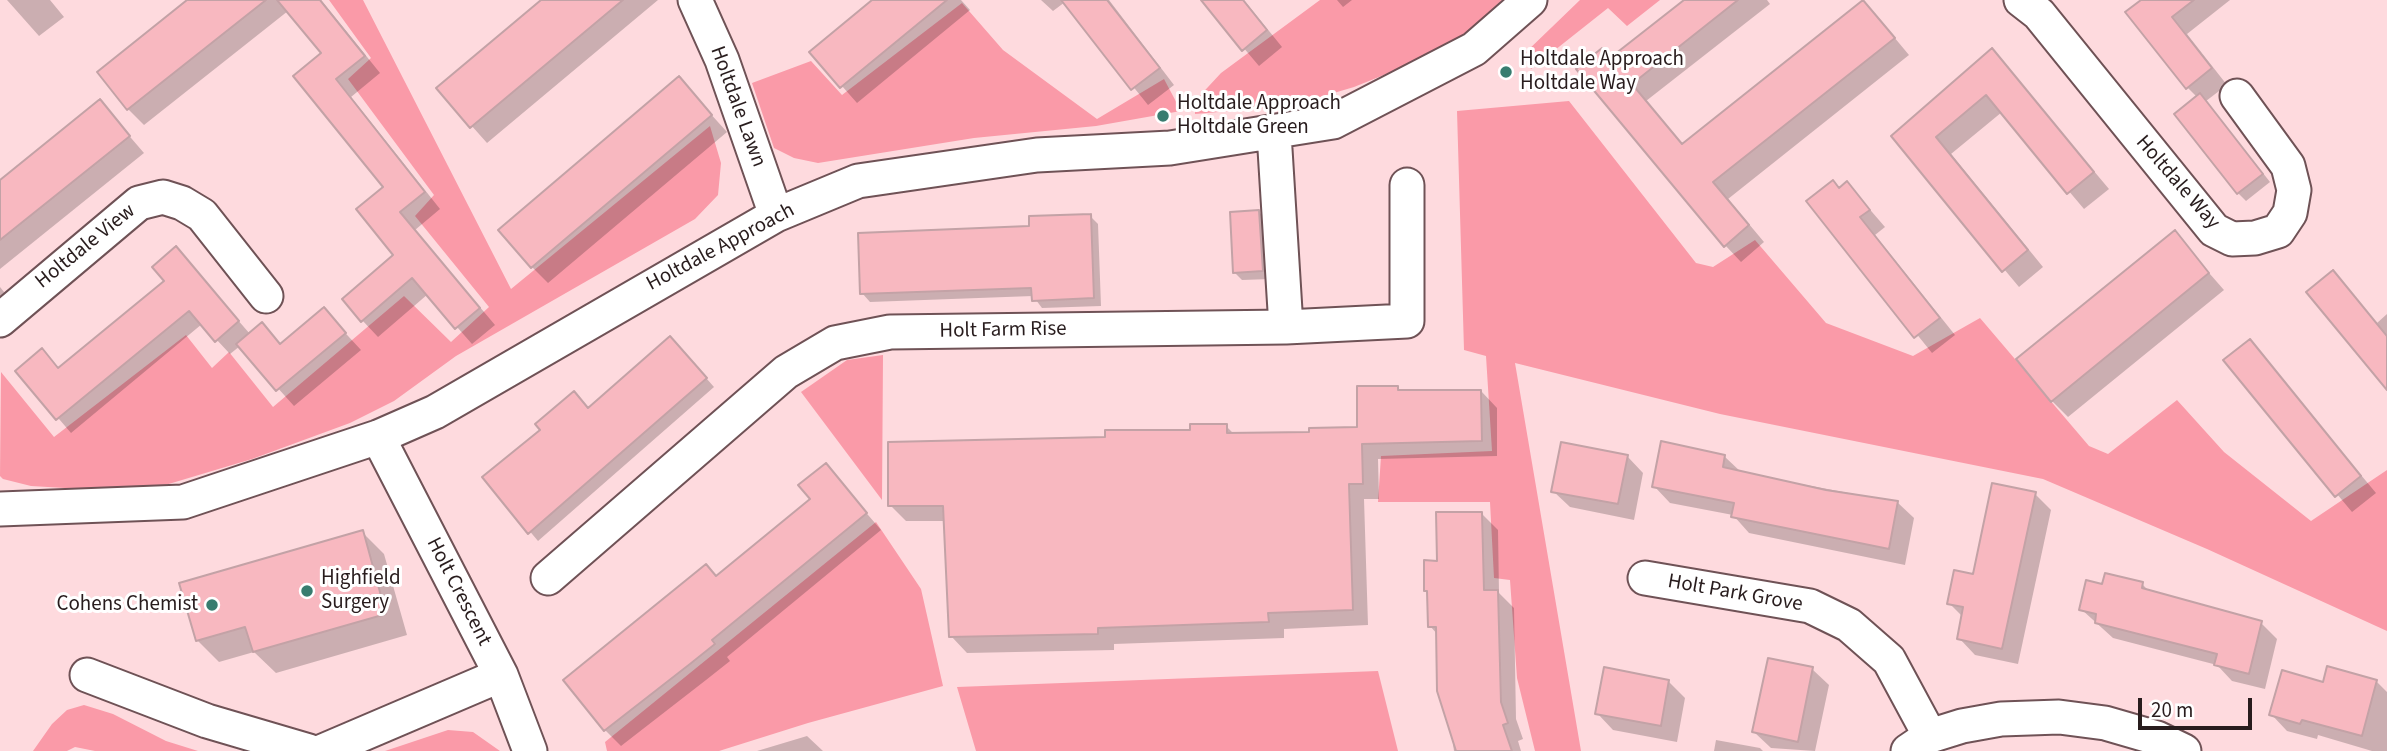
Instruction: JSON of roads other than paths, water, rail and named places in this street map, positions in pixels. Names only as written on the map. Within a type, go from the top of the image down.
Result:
[{"type":"street","name":"Holtdale Lawn","points":[[695,0],[722,60],[776,215]]},
{"type":"street","name":"Holtdale Approach","points":[[0,509],[183,502],[378,437],[435,412],[776,215],[858,181],[1037,155],[1152,150],[1333,122],[1474,49],[1530,0]]},
{"type":"street","name":"Holtdale Way","points":[[2038,4],[2214,230],[2232,239],[2255,239],[2278,231],[2290,213],[2294,190],[2288,166],[2237,96]]},
{"type":"street","points":[[1273,133],[1286,327]]},
{"type":"street","name":"Holt Farm Rise","points":[[548,578],[786,372],[835,343],[890,332],[1286,327],[1407,321],[1407,185]]},
{"type":"street","name":"Holtdale View","points":[[0,320],[139,203],[163,197],[182,203],[202,215],[265,296]]},
{"type":"street","name":"Holt Crescent","points":[[378,437],[501,675],[530,751]]},
{"type":"street","name":"Holt Park Grove","points":[[1645,578],[1810,606],[1849,625],[1889,660],[1919,744]]},
{"type":"street","points":[[87,675],[207,722],[309,751]]},
{"type":"street","points":[[323,751],[501,675]]},
{"type":"street","points":[[1919,744],[2001,719],[2059,717],[2105,723],[2157,738],[2184,751]]},
{"type":"place","name":"Holtdale Approach Holtdale Way","points":[[1506,72]]},
{"type":"place","name":"Holtdale Approach Holtdale Green","points":[[1163,116]]},
{"type":"place","name":"Highfield Surgery","points":[[307,591]]},
{"type":"place","name":"Cohens Chemist","points":[[212,605]]}]
